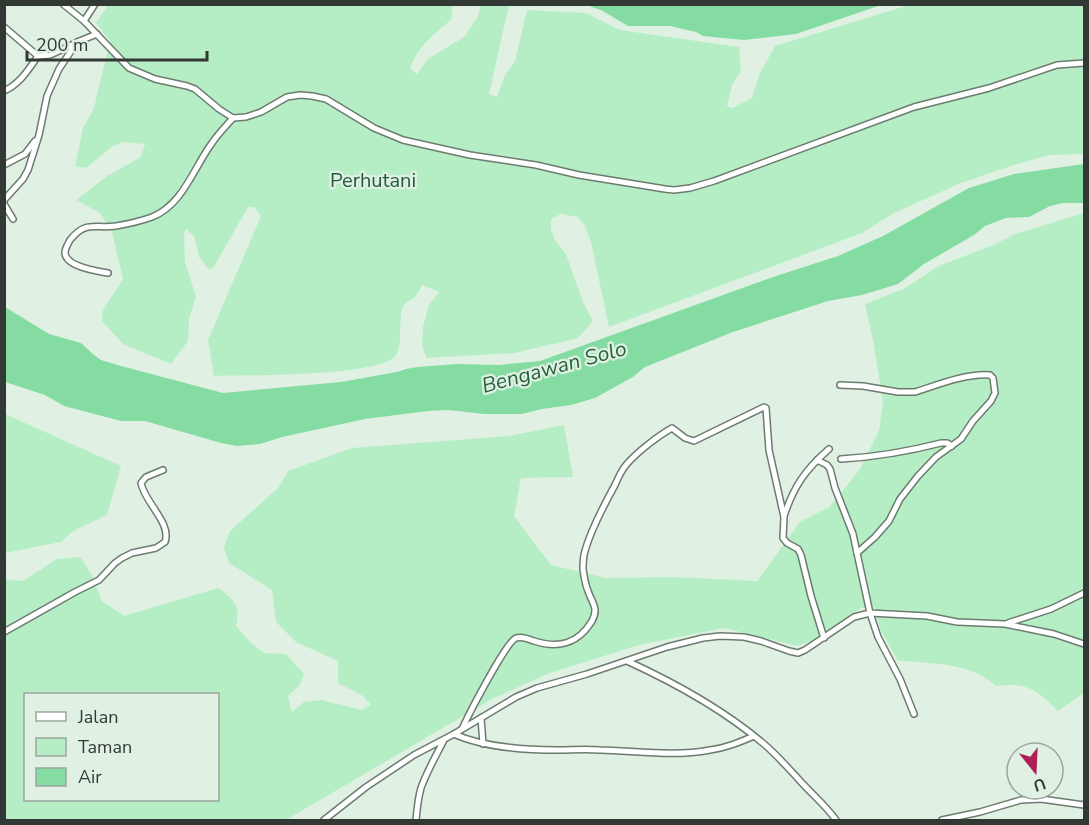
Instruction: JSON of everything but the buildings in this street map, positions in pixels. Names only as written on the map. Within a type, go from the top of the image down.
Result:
[{"type":"street","points":[[63,4],[84,21],[129,68],[155,79],[195,89],[233,118],[252,116],[287,97],[312,96],[326,99],[374,128],[407,141],[470,155],[674,190],[714,181],[914,107],[989,88],[1057,65],[1084,63]]},
{"type":"street","points":[[84,21],[95,4]]},
{"type":"street","points":[[4,27],[38,56],[50,55],[97,34]]},
{"type":"street","points":[[13,219],[4,202],[26,175],[39,135],[49,91],[59,69],[77,42]]},
{"type":"street","points":[[4,91],[21,80],[38,56]]},
{"type":"street","points":[[108,273],[71,262],[65,255],[68,243],[77,232],[87,227],[118,225],[151,218],[164,211],[186,186],[212,142],[233,118]]},
{"type":"street","points":[[4,165],[25,154],[39,135]]},
{"type":"street","points":[[840,385],[907,393],[970,376],[990,375],[994,383],[994,398],[961,439],[936,457],[918,476],[900,499],[889,521],[857,554]]},
{"type":"street","points":[[462,729],[514,639],[522,637],[543,644],[558,645],[570,642],[587,628],[594,617],[596,608],[588,592],[583,568],[588,541],[624,467],[671,428],[685,438],[694,441],[766,408],[769,450],[784,517],[784,539],[798,549],[801,555],[824,638]]},
{"type":"street","points":[[841,459],[897,454],[947,442],[952,446]]},
{"type":"street","points":[[784,517],[795,487],[806,471],[829,449]]},
{"type":"street","points":[[817,460],[827,465],[831,471],[835,488],[853,534],[870,613],[880,643],[900,679],[914,714]]},
{"type":"street","points":[[4,633],[99,580],[122,558],[165,543],[167,538],[164,527],[145,495],[141,483],[146,477],[163,470]]},
{"type":"street","points":[[1005,624],[1051,609],[1084,593]]},
{"type":"street","points":[[324,820],[381,776],[516,697],[537,687],[587,674],[676,645],[711,637],[744,637],[798,652],[805,650],[854,617],[870,613],[919,615],[957,622],[1005,624],[1054,634],[1084,644]]},
{"type":"street","points":[[627,660],[710,706],[754,736],[823,803],[836,820]]},
{"type":"street","points":[[481,718],[483,744]]},
{"type":"street","points":[[454,734],[483,744],[557,750],[662,754],[711,750],[754,736]]},
{"type":"street","points":[[416,820],[421,788],[445,739]]},
{"type":"street","points":[[942,820],[981,812],[1021,800],[1041,799],[1084,805]]},
{"type":"green space","name":"Perhutani","points":[[108,5],[453,5],[451,20],[438,30],[413,61],[410,69],[417,74],[428,59],[464,37],[477,18],[481,5],[509,5],[489,94],[497,97],[505,75],[515,61],[527,10],[586,13],[620,30],[739,47],[741,71],[732,85],[727,106],[732,108],[752,98],[759,75],[775,46],[909,5],[1084,5],[1084,154],[1050,155],[961,183],[894,213],[862,233],[609,327],[591,242],[585,226],[578,217],[561,214],[551,219],[551,230],[555,240],[566,254],[583,302],[593,321],[578,338],[515,353],[426,358],[422,344],[423,327],[429,305],[439,292],[422,285],[415,297],[402,309],[398,350],[396,355],[386,362],[340,371],[214,376],[208,340],[261,216],[254,207],[248,207],[214,267],[209,270],[199,257],[194,236],[186,229],[184,233],[185,261],[196,297],[189,319],[188,341],[171,364],[123,344],[102,321],[103,310],[123,279],[112,232],[100,213],[76,200],[107,176],[141,157],[145,144],[124,142],[113,146],[86,168],[75,166],[83,128],[94,108],[110,41],[96,23]]},
{"type":"green space","points":[[1084,213],[1084,693],[1058,711],[1031,689],[1017,685],[996,686],[975,672],[962,668],[897,660],[880,628],[874,606],[861,608],[812,641],[797,646],[724,628],[639,645],[550,673],[492,699],[286,820],[5,820],[4,579],[23,581],[57,559],[80,557],[92,575],[102,601],[124,616],[218,588],[235,603],[238,613],[236,626],[251,643],[264,653],[286,654],[304,674],[299,686],[288,696],[292,712],[304,702],[321,700],[361,710],[371,705],[363,696],[338,683],[338,661],[296,642],[276,622],[272,590],[229,563],[224,547],[230,531],[279,487],[288,471],[352,448],[509,436],[564,425],[573,477],[521,478],[514,516],[551,565],[606,578],[673,577],[757,581],[800,522],[829,507],[845,488],[860,469],[879,431],[883,402],[865,304],[903,289],[939,266],[1015,234]]},
{"type":"green space","points":[[5,414],[121,466],[107,515],[73,531],[61,542],[5,553]]},
{"type":"water","points":[[586,5],[881,5],[796,34],[744,40],[703,36],[670,26],[628,26],[601,10]]},
{"type":"water","name":"Bengawan Solo","points":[[1084,164],[1084,203],[1063,203],[1050,206],[1029,217],[1006,218],[985,226],[974,235],[924,264],[898,284],[862,295],[828,301],[733,332],[645,367],[633,377],[595,398],[571,405],[522,414],[428,411],[365,419],[260,444],[237,446],[145,421],[121,421],[64,406],[45,395],[5,382],[5,307],[49,334],[81,343],[101,360],[223,393],[341,382],[417,367],[457,364],[499,365],[540,361],[838,256],[883,236],[969,188],[1014,174]]}]
